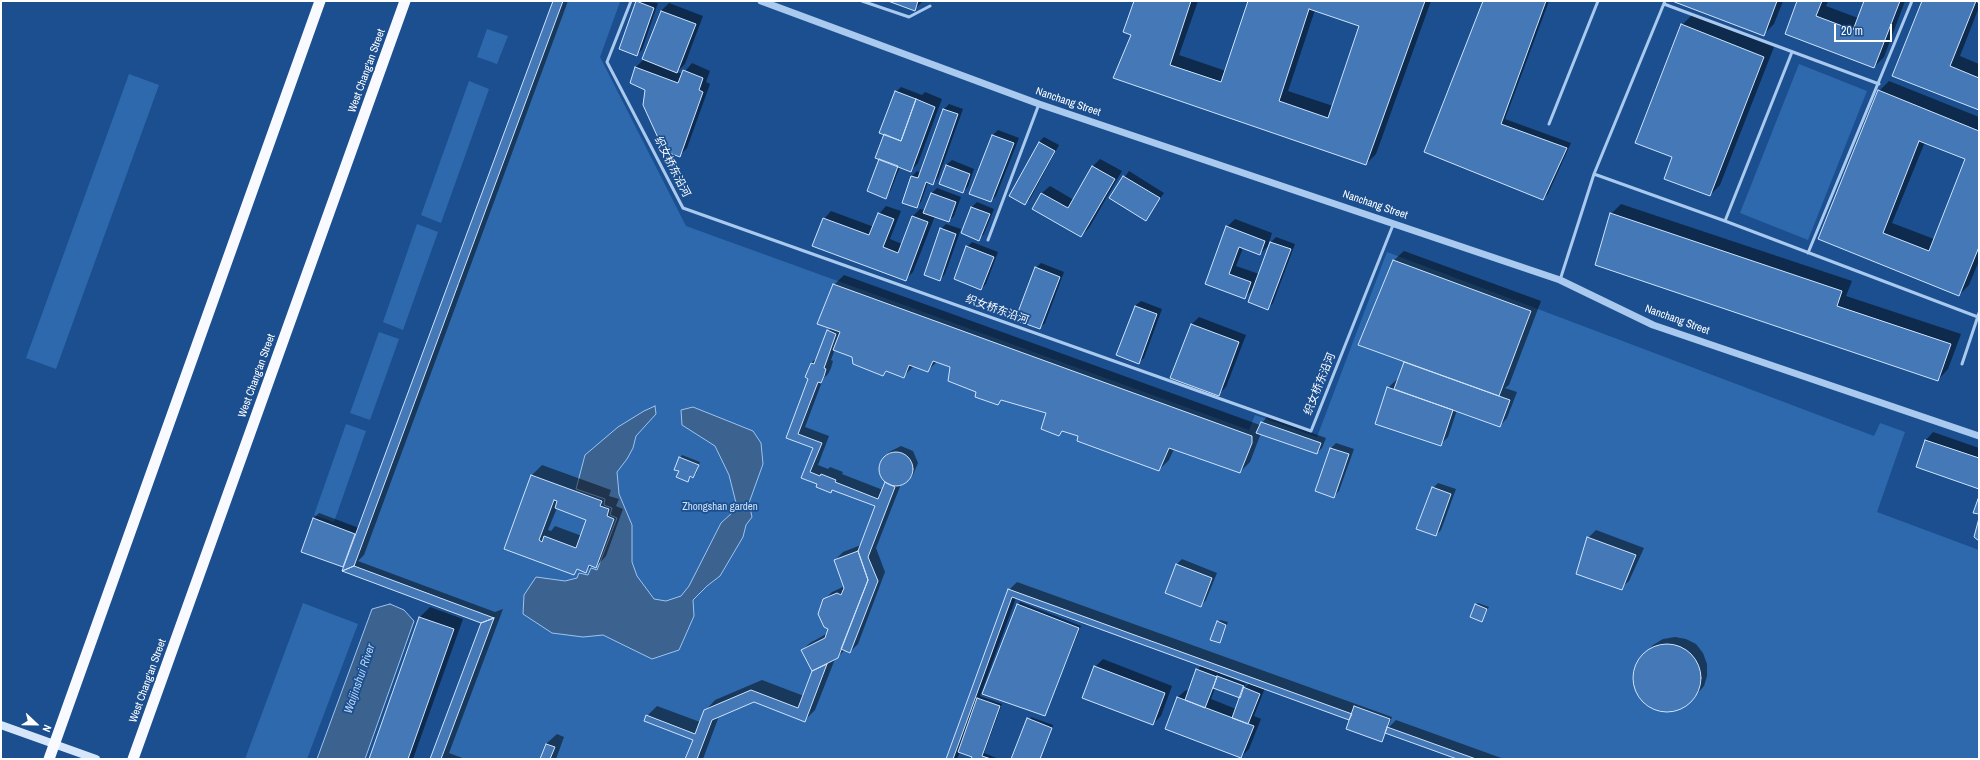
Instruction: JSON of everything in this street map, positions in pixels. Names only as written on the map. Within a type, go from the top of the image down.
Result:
[{"type":"highway","points":[[50,759],[320,1]]},
{"type":"highway","name":"West Chang'an Street","points":[[133,759],[405,1]]},
{"type":"main road","points":[[1,726],[96,759]]},
{"type":"street","name":"Nanchang Street","points":[[761,1],[1039,104],[1560,280],[1653,325],[1979,436]]},
{"type":"lane","name":"织女桥东沿河","points":[[631,1],[607,62],[683,208],[1311,431],[1394,223]]},
{"type":"lane","points":[[862,1],[909,17],[930,6]]},
{"type":"lane","points":[[1549,124],[1598,1]]},
{"type":"lane","points":[[1808,253],[1912,1]]},
{"type":"lane","points":[[1560,280],[1594,174],[1665,2],[1792,52],[1879,84]]},
{"type":"lane","points":[[1725,221],[1792,52]]},
{"type":"lane","points":[[988,240],[1039,104]]},
{"type":"lane","points":[[1594,174],[1725,221],[1978,317]]},
{"type":"lane","points":[[1962,364],[1979,313]]},
{"type":"green space","name":"Zhongshan garden","points":[[563,1],[620,2],[600,57],[686,226],[1249,430],[1255,415],[1317,437],[1387,252],[1874,436],[1880,423],[1905,432],[1877,512],[1979,550],[1979,759],[1476,759],[1387,727],[1390,719],[1355,706],[1352,714],[1008,589],[946,759],[441,759],[493,618],[354,566]]},
{"type":"green space","points":[[487,29],[508,36],[497,64],[477,57]]},
{"type":"green space","points":[[1799,64],[1867,91],[1808,240],[1740,213]]},
{"type":"green space","points":[[129,74],[159,85],[56,369],[26,358]]},
{"type":"green space","points":[[469,81],[489,89],[441,223],[421,215]]},
{"type":"green space","points":[[417,224],[438,232],[403,330],[383,322]]},
{"type":"green space","points":[[379,332],[399,339],[370,420],[350,413]]},
{"type":"green space","points":[[346,424],[366,431],[334,522],[314,515]]},
{"type":"green space","points":[[303,603],[358,624],[307,759],[245,759]]},
{"type":"water","points":[[655,406],[656,414],[636,436],[633,448],[617,472],[619,494],[632,525],[632,562],[637,576],[654,599],[666,601],[681,596],[689,586],[721,523],[733,512],[736,503],[729,475],[715,446],[682,425],[681,410],[693,407],[753,431],[761,443],[763,464],[749,503],[752,517],[746,525],[743,537],[720,576],[693,600],[694,616],[679,650],[652,659],[603,635],[583,637],[552,633],[523,614],[524,595],[536,577],[565,581],[577,578],[579,573],[588,575],[591,568],[597,570],[617,518],[610,515],[612,508],[604,505],[605,499],[576,489],[585,455],[618,427]]},
{"type":"water","name":"Waijinshui River","points":[[390,604],[404,610],[414,621],[365,759],[317,759],[372,609]]},
{"type":"building","points":[[553,1],[563,1],[354,566],[342,571]]},
{"type":"building","points":[[636,1],[654,8],[637,56],[619,49]]},
{"type":"building","points":[[888,1],[918,1],[915,11]]},
{"type":"building","points":[[1134,1],[1191,1],[1170,65],[1221,82],[1248,1],[1425,1],[1366,165],[1113,78],[1131,35],[1123,32]],"holes":[[[1309,9],[1359,26],[1328,118],[1279,101]]]},
{"type":"building","points":[[1483,1],[1546,1],[1501,124],[1567,148],[1543,200],[1424,152]]},
{"type":"building","points":[[1672,1],[1777,1],[1764,36]]},
{"type":"building","points":[[1797,1],[1822,1],[1816,16],[1853,30],[1864,1],[1900,1],[1874,68],[1785,34]]},
{"type":"building","points":[[1922,1],[1976,1],[1950,66],[1979,78],[1979,110],[1892,76]]},
{"type":"building","points":[[661,11],[696,24],[677,73],[642,59]]},
{"type":"building","points":[[1681,24],[1764,57],[1710,196],[1664,179],[1672,157],[1635,143]]},
{"type":"building","points":[[635,67],[678,83],[683,70],[703,78],[699,90],[703,92],[680,157],[664,151],[643,105],[645,90],[630,83]]},
{"type":"building","points":[[1878,90],[1979,131],[1979,247],[1959,296],[1818,239]],"holes":[[[1919,141],[1965,159],[1929,251],[1883,233]]]},
{"type":"building","points":[[895,91],[916,99],[901,141],[879,133]]},
{"type":"building","points":[[916,99],[935,107],[911,172],[875,158],[884,134],[901,141]]},
{"type":"building","points":[[943,109],[958,114],[933,185],[926,182],[917,208],[902,203],[911,176],[918,178]]},
{"type":"building","points":[[992,135],[1014,143],[991,202],[969,194]]},
{"type":"building","points":[[1039,142],[1055,151],[1025,205],[1009,196]]},
{"type":"building","points":[[879,159],[898,166],[886,199],[867,191]]},
{"type":"building","points":[[946,165],[970,174],[963,193],[939,184]]},
{"type":"building","points":[[1092,166],[1115,179],[1081,237],[1032,209],[1041,193],[1068,208]]},
{"type":"building","points":[[1123,176],[1160,198],[1146,221],[1109,198]]},
{"type":"building","points":[[931,193],[956,202],[949,222],[923,213]]},
{"type":"building","points":[[971,207],[990,214],[979,241],[961,233]]},
{"type":"building","points":[[878,213],[894,219],[883,247],[898,253],[912,216],[928,222],[906,281],[812,246],[823,218],[869,235]]},
{"type":"building","points":[[1610,213],[1842,291],[1837,306],[1951,344],[1938,381],[1595,265]]},
{"type":"building","points":[[1226,226],[1265,241],[1260,255],[1239,247],[1229,274],[1251,282],[1245,299],[1205,284]]},
{"type":"building","points":[[940,228],[956,234],[940,281],[924,275]]},
{"type":"building","points":[[1270,242],[1291,249],[1268,310],[1248,302]]},
{"type":"building","points":[[966,246],[994,257],[981,290],[954,279]]},
{"type":"building","points":[[1393,260],[1531,311],[1499,396],[1358,345]]},
{"type":"building","points":[[1035,267],[1060,277],[1040,329],[1015,320]]},
{"type":"building","points":[[833,284],[1252,436],[1252,443],[1240,473],[1169,448],[1159,471],[1077,441],[1078,436],[1062,431],[1059,436],[1041,429],[1046,413],[1001,400],[998,405],[975,397],[976,392],[948,381],[950,367],[933,361],[928,372],[909,365],[904,378],[886,371],[883,376],[853,364],[852,357],[833,350],[840,332],[817,324]]},
{"type":"building","points":[[1135,306],[1157,314],[1139,364],[1116,355]]},
{"type":"building","points":[[1191,324],[1239,342],[1219,396],[1170,378]]},
{"type":"building","points":[[827,330],[836,334],[824,368],[826,369],[824,376],[821,383],[818,382],[798,434],[822,443],[810,472],[820,476],[821,474],[836,480],[835,482],[878,499],[885,482],[895,487],[868,557],[878,581],[850,653],[841,649],[868,580],[858,551],[875,506],[832,490],[831,493],[816,487],[817,484],[801,478],[813,448],[786,438],[808,379],[805,377],[811,363],[814,364]]},
{"type":"building","points":[[1404,362],[1510,400],[1500,427],[1394,389]]},
{"type":"building","points":[[1387,387],[1453,410],[1441,446],[1375,424]]},
{"type":"building","points":[[1261,422],[1321,443],[1317,454],[1256,433]]},
{"type":"building","points":[[1925,440],[1979,458],[1979,489],[1916,467]]},
{"type":"building","points":[[1330,448],[1349,454],[1334,498],[1315,491]]},
{"type":"building","points":[[896,452],[902,453],[908,457],[912,463],[912,475],[908,481],[902,485],[896,486],[890,485],[884,481],[880,475],[879,469],[880,463],[884,457],[890,453]]},
{"type":"building","points":[[679,457],[699,465],[693,478],[690,476],[688,482],[676,477],[679,471],[674,470]]},
{"type":"building","points":[[531,475],[602,501],[600,506],[609,509],[607,516],[614,519],[596,568],[589,565],[586,573],[577,569],[574,575],[504,549]],"holes":[[[554,500],[557,501],[555,508],[586,520],[576,548],[544,536],[542,542],[539,540]]]},
{"type":"building","points":[[1432,487],[1451,494],[1436,536],[1416,529]]},
{"type":"building","points":[[1979,499],[1979,514],[1973,513]]},
{"type":"building","points":[[313,518],[355,534],[343,567],[301,552]]},
{"type":"building","points":[[1979,518],[1979,541],[1974,537]]},
{"type":"building","points":[[1587,537],[1636,555],[1622,590],[1576,574]]},
{"type":"building","points":[[858,551],[868,580],[838,658],[812,671],[801,650],[825,638],[828,629],[824,627],[818,614],[823,599],[837,593],[841,595],[844,588],[834,560]]},
{"type":"building","points":[[1176,564],[1212,578],[1201,607],[1165,593]]},
{"type":"building","points":[[354,566],[494,618],[481,623],[342,571]]},
{"type":"building","points":[[1008,589],[1352,714],[1349,720],[1012,597],[953,759],[946,759]]},
{"type":"building","points":[[1017,604],[1079,628],[1045,716],[982,694]]},
{"type":"building","points":[[1475,604],[1487,609],[1482,622],[1470,617]]},
{"type":"building","points":[[419,617],[454,629],[408,759],[369,759]]},
{"type":"building","points":[[494,618],[441,759],[430,759],[481,623]]},
{"type":"building","points":[[1217,621],[1226,625],[1220,643],[1210,640]]},
{"type":"building","points":[[1667,644],[1680,647],[1691,654],[1698,665],[1701,678],[1698,691],[1691,702],[1680,709],[1667,712],[1654,709],[1643,702],[1636,691],[1633,678],[1636,665],[1643,654],[1654,647]]},
{"type":"building","points":[[827,664],[805,722],[754,702],[712,720],[697,759],[685,759],[693,740],[644,721],[646,715],[695,734],[704,710],[751,690],[798,708],[812,671]]},
{"type":"building","points":[[1094,666],[1165,693],[1153,725],[1082,698]]},
{"type":"building","points":[[1196,669],[1217,677],[1205,708],[1185,700]]},
{"type":"building","points":[[1217,676],[1244,686],[1240,698],[1213,688]]},
{"type":"building","points":[[1243,687],[1260,694],[1248,724],[1232,718]]},
{"type":"building","points":[[1177,697],[1254,726],[1241,758],[1165,729]]},
{"type":"building","points":[[977,698],[1000,706],[982,756],[991,759],[971,759],[972,757],[958,752]]},
{"type":"building","points":[[1354,706],[1390,719],[1382,742],[1346,729]]},
{"type":"building","points":[[1027,718],[1052,728],[1040,759],[1011,759]]},
{"type":"building","points":[[1387,727],[1476,759],[1457,759],[1385,733]]},
{"type":"building","points":[[546,744],[555,747],[550,759],[540,759]]}]
